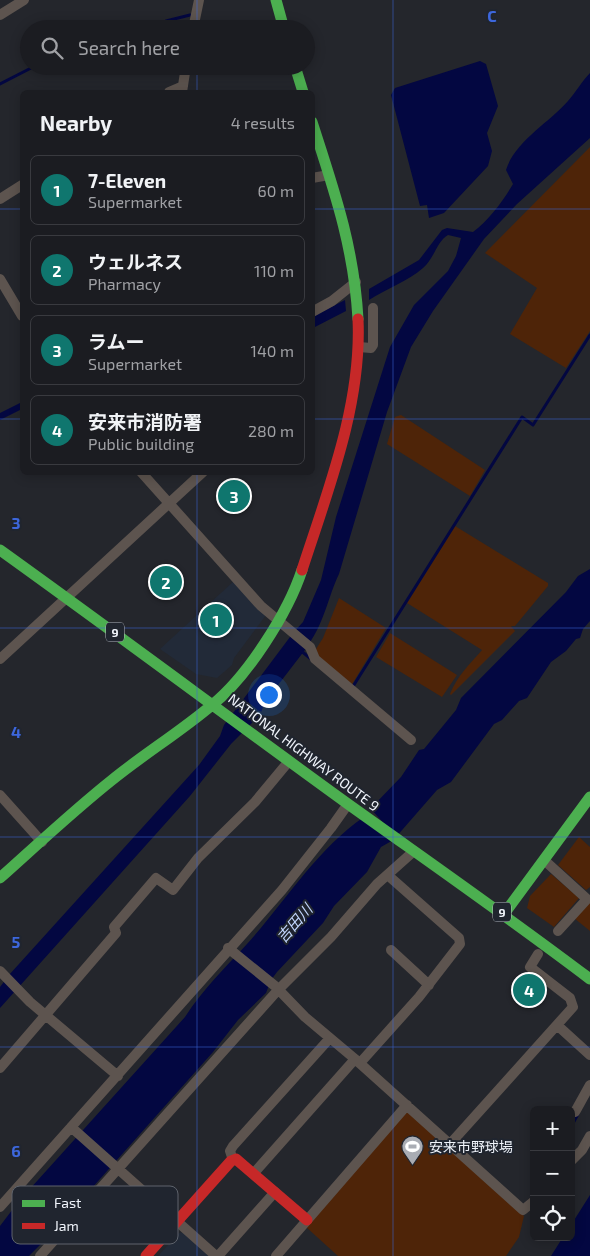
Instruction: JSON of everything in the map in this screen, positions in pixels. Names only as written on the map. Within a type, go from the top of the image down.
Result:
[{"type":"main road","points":[[276,0],[282,20]]},
{"type":"main road","points":[[298,75],[302,90]]},
{"type":"main road","points":[[0,878],[112,780],[214,704],[227,690],[278,621],[297,586],[338,454],[355,384],[359,347],[356,286],[349,241],[315,131]]},
{"type":"main road","name":"NATIONAL HIGHWAY ROUTE 9","points":[[0,550],[230,715],[351,806],[504,914],[590,979]]},
{"type":"main road","points":[[504,914],[590,797]]},
{"type":"main road","points":[[178,1221],[233,1160],[241,1161],[307,1220]]},
{"type":"main road","points":[[146,1256],[157,1244]]},
{"type":"street","points":[[0,15],[24,0]]},
{"type":"street","points":[[195,20],[199,0]]},
{"type":"street","points":[[182,89],[184,75]]},
{"type":"street","points":[[315,177],[329,175]]},
{"type":"street","points":[[0,199],[20,186]]},
{"type":"street","points":[[0,278],[20,313]]},
{"type":"street","points":[[315,310],[356,286]]},
{"type":"street","points":[[359,347],[370,348],[372,345],[373,308]]},
{"type":"street","points":[[144,475],[261,606],[308,646],[315,659],[411,740]]},
{"type":"street","points":[[0,659],[199,475]]},
{"type":"street","points":[[0,1068],[116,933],[114,927],[156,878],[173,890],[198,858],[255,802],[290,761]]},
{"type":"street","points":[[0,795],[42,842]]},
{"type":"street","points":[[20,1186],[74,1129],[228,948],[282,890],[351,806]]},
{"type":"street","points":[[101,1186],[276,988],[330,937],[377,884],[412,849]]},
{"type":"street","points":[[544,860],[587,899],[558,932]]},
{"type":"street","points":[[254,1172],[429,985],[459,946],[460,940],[391,878]]},
{"type":"street","points":[[228,948],[276,988],[523,1210],[530,1205]]},
{"type":"street","points":[[391,950],[429,985]]},
{"type":"street","points":[[450,1144],[573,1007],[573,1001],[530,967],[538,954]]},
{"type":"street","points":[[2,974],[17,990],[118,1076]]},
{"type":"street","points":[[557,1025],[590,1055]]},
{"type":"street","points":[[233,1160],[230,1151],[233,1146],[330,1038]]},
{"type":"street","points":[[575,1112],[590,1085]]},
{"type":"street","points":[[276,1256],[407,1105]]},
{"type":"street","points":[[74,1129],[138,1186]]},
{"type":"street","points":[[575,1157],[582,1150],[590,1136]]},
{"type":"street","points":[[178,1221],[217,1256],[275,1192]]},
{"type":"street","points":[[0,1207],[12,1194]]},
{"type":"street","points":[[40,1256],[50,1244]]},
{"type":"shaded area","points":[[590,147],[590,331],[566,368],[510,334],[537,288],[485,253]]},
{"type":"shaded area","points":[[401,415],[485,470],[470,496],[387,444],[395,417]]},
{"type":"shaded area","points":[[455,526],[548,583],[548,586],[515,626],[511,626],[515,631],[451,695],[460,676],[482,650],[407,603]]},
{"type":"shaded area","points":[[234,581],[266,615],[234,658],[232,665],[217,678],[196,674],[160,649]]},
{"type":"shaded area","points":[[339,598],[386,628],[351,686],[319,657],[316,649],[323,638]]},
{"type":"shaded area","points":[[390,633],[457,675],[442,697],[376,657]]},
{"type":"shaded area","points":[[579,837],[590,847],[590,887],[586,890],[558,865]]},
{"type":"shaded area","points":[[551,874],[579,898],[554,927],[527,908],[530,896]]},
{"type":"shaded area","points":[[590,900],[590,931],[574,918]]},
{"type":"shaded area","name":"安来市野球場","points":[[404,1112],[412,1113],[524,1216],[519,1237],[506,1256],[338,1256],[306,1227]]},
{"type":"shaded area","points":[[185,1232],[212,1256],[158,1256],[169,1244],[178,1244],[179,1233]]},
{"type":"water","points":[[480,61],[486,64],[498,106],[487,133],[492,151],[488,166],[444,213],[429,218],[427,205],[420,206],[391,95],[395,88]]},
{"type":"water","points":[[590,73],[590,138],[517,204],[484,239],[433,311],[411,347],[387,412],[339,574],[322,619],[308,645],[293,633],[303,622],[321,580],[336,517],[390,347],[414,305],[448,271],[456,256],[461,238],[448,235],[441,241],[423,268],[411,277],[369,300],[369,289],[419,260],[442,230],[447,228],[473,232],[485,222],[513,184],[506,170],[517,150],[568,101]]},
{"type":"water","points":[[345,300],[346,311],[315,327],[315,315]]},
{"type":"water","points":[[20,403],[20,410],[0,420],[0,413]]},
{"type":"water","points":[[590,569],[590,621],[583,629],[580,638],[576,639],[566,651],[551,662],[527,698],[519,701],[502,720],[494,724],[451,782],[437,790],[396,837],[371,809],[373,806],[401,777],[419,750],[424,749],[456,710],[461,698],[566,592],[578,576]]},
{"type":"water","points":[[293,633],[308,646],[265,702],[260,715],[231,744],[190,796],[0,1008],[0,987],[9,975],[199,765],[220,736],[224,725]]},
{"type":"water","name":"吉田川","points":[[364,817],[395,839],[381,847],[367,872],[334,906],[323,923],[277,972],[271,980],[266,993],[238,1020],[213,1052],[94,1186],[33,1186],[185,1017],[207,988],[261,928],[316,860],[347,830]]},
{"type":"water","points":[[590,1195],[590,1256],[551,1256],[560,1241],[575,1241],[575,1219]]},
{"type":"water","points":[[12,1210],[12,1244],[41,1244],[29,1256],[0,1256],[0,1226]]},
{"type":"waterway","points":[[170,20],[190,15]]},
{"type":"waterway","points":[[0,84],[20,74]]},
{"type":"waterway","points":[[352,688],[522,417],[533,425],[590,335]]},
{"type":"waterway","points":[[300,650],[311,659]]},
{"type":"waterway","points":[[575,1120],[578,1114]]},
{"type":"traffic: fast","points":[[276,0],[282,20]]},
{"type":"traffic: fast","points":[[298,75],[302,90]]},
{"type":"traffic: fast","points":[[315,132],[342,219],[352,267],[358,319]]},
{"type":"traffic: fast","points":[[0,550],[590,979]]},
{"type":"traffic: fast","points":[[0,878],[124,770],[200,715],[225,693],[252,661],[277,624],[296,587],[302,570]]},
{"type":"traffic: fast","points":[[504,914],[590,797]]},
{"type":"traffic: jam","points":[[302,570],[332,478],[349,415],[355,383],[358,319]]},
{"type":"traffic: jam","points":[[178,1220],[231,1161],[236,1159],[307,1220]]},
{"type":"traffic: jam","points":[[146,1256],[157,1244]]},
{"type":"place","name":"ラムー","points":[[234,496]]},
{"type":"place","name":"ウェルネス","points":[[166,582]]},
{"type":"place","name":"7-Eleven","points":[[216,620]]},
{"type":"place","name":"安来市消防署","points":[[529,990]]},
{"type":"place","name":"安来市野球場","points":[[413,1165]]}]
